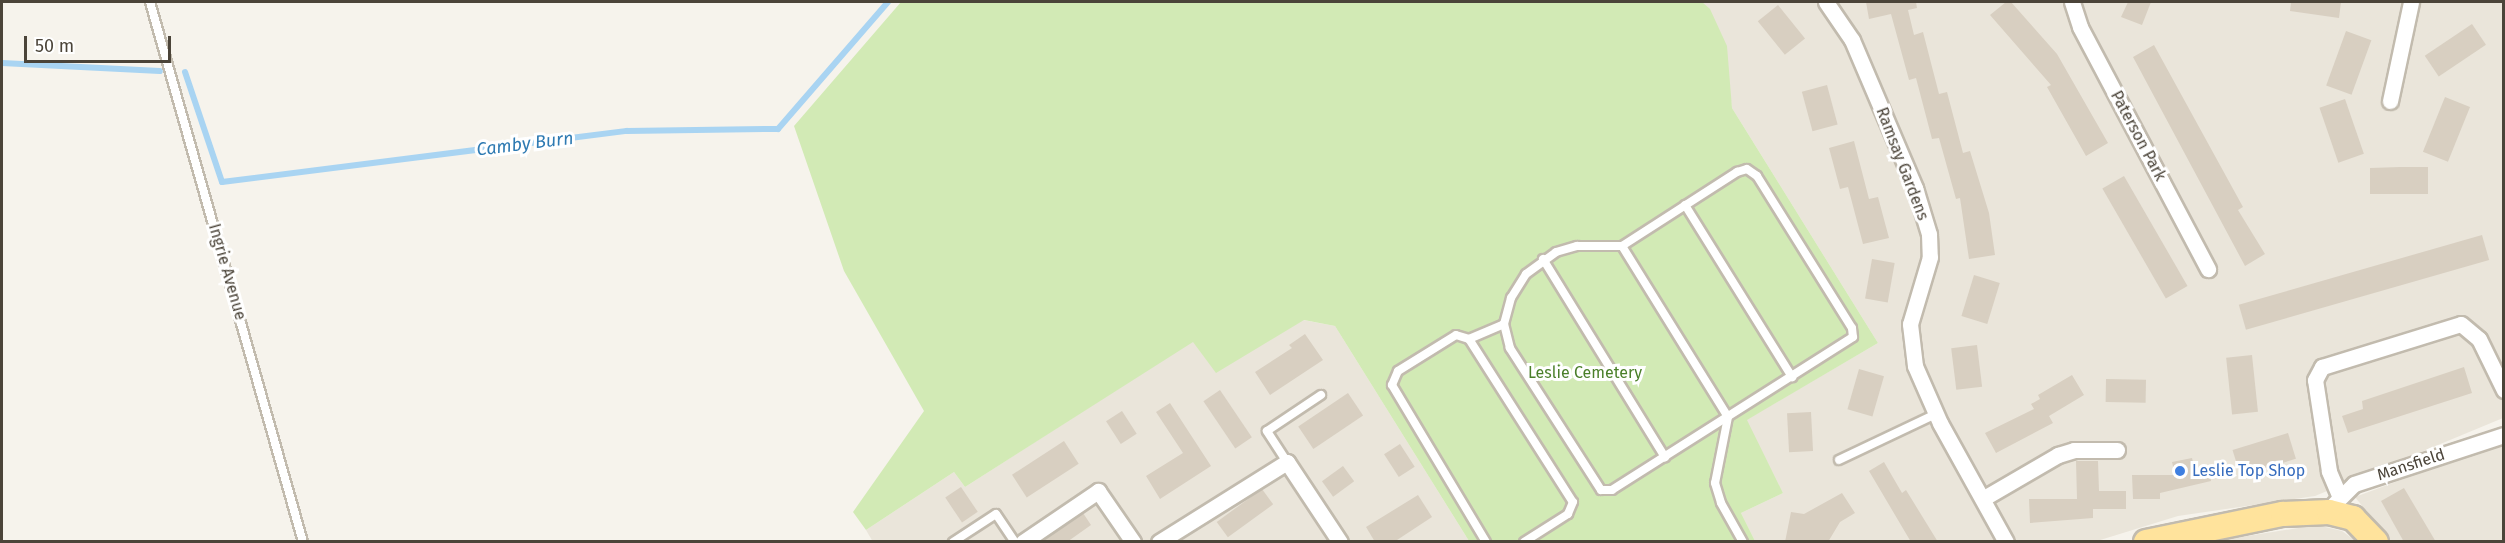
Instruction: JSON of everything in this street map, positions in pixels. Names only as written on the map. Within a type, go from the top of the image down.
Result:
[{"type":"main road","points":[[2157,540],[2334,503],[2353,518],[2376,542]]},
{"type":"street","name":"Ramsay Gardens","points":[[1826,2],[1852,40],[1915,188],[1929,234],[1929,257],[1910,324],[1915,366],[1936,414],[1984,498],[2006,542]]},
{"type":"street","name":"Paterson Park","points":[[2072,2],[2080,27],[2208,270]]},
{"type":"street","points":[[2390,101],[2411,2]]},
{"type":"street","points":[[2334,503],[2315,380],[2322,367],[2462,324],[2479,339],[2504,390]]},
{"type":"street","name":"Mansfield","points":[[2334,503],[2354,484],[2504,435]]},
{"type":"street","points":[[1984,498],[2058,455],[2074,450],[2117,450]]},
{"type":"street","points":[[1159,542],[1185,535],[1287,462],[1340,542]]},
{"type":"street","points":[[1023,542],[1098,491],[1133,542]]},
{"type":"lane","name":"Ingrie Avenue","points":[[150,2],[303,542]]},
{"type":"lane","points":[[1742,170],[1753,172],[1764,186],[1854,333],[1850,341],[1612,490],[1601,490],[1510,348],[1504,324],[1518,284],[1543,259],[1567,247],[1622,246],[1685,206],[1742,170]]},
{"type":"lane","points":[[1685,206],[1792,377]]},
{"type":"lane","points":[[1622,246],[1728,417],[1715,483],[1721,503],[1743,542]]},
{"type":"lane","points":[[1543,259],[1665,457]]},
{"type":"lane","points":[[1469,339],[1504,324]]},
{"type":"lane","points":[[1485,542],[1392,385],[1398,371],[1452,336],[1462,334],[1469,339],[1574,502],[1568,514],[1538,538],[1524,542]]},
{"type":"lane","points":[[1287,462],[1267,431],[1321,395]]},
{"type":"lane","points":[[1839,460],[1936,414]]},
{"type":"lane","points":[[953,542],[996,514],[1015,542]]},
{"type":"shaded area","points":[[1702,2],[2503,2],[2503,418],[2315,496],[2178,516],[2097,541],[1755,541],[1741,513],[1783,493],[1746,420],[1878,343],[1732,108],[1725,55]]},
{"type":"shaded area","points":[[1303,320],[1335,326],[1469,541],[873,542],[866,530],[954,472],[965,487],[1193,341],[1216,372]]},
{"type":"shaded area","points":[[2503,442],[2503,541],[2390,541],[2355,497]]},
{"type":"shaded area","points":[[2317,525],[2342,531],[2356,541],[2216,541]]},
{"type":"green space","name":"Leslie Cemetery","points":[[901,2],[1702,2],[1710,9],[1727,46],[1732,108],[1878,343],[1747,420],[1783,493],[1741,513],[1755,541],[1469,541],[1335,326],[1304,320],[1216,373],[1193,342],[965,487],[954,472],[866,530],[853,512],[924,411],[844,271],[794,126]]},
{"type":"building","points":[[1866,2],[1916,2],[1917,8],[1908,10],[1914,35],[1923,32],[1939,94],[1947,92],[1963,153],[1970,151],[1989,213],[1995,255],[1969,259],[1960,198],[1956,199],[1939,138],[1932,139],[1916,78],[1909,80],[1891,14],[1869,19]]},
{"type":"building","points":[[2006,2],[2011,2],[2057,54],[2108,143],[2086,156],[2047,87],[2051,85],[1990,15]]},
{"type":"building","points":[[2128,2],[2151,2],[2142,25],[2121,17]]},
{"type":"building","points":[[2291,2],[2341,2],[2339,18],[2290,11]]},
{"type":"building","points":[[1778,5],[1805,38],[1785,55],[1758,21]]},
{"type":"building","points":[[2472,24],[2486,45],[2439,77],[2425,56]]},
{"type":"building","points":[[2346,31],[2371,40],[2352,95],[2326,86]]},
{"type":"building","points":[[2154,45],[2243,207],[2238,210],[2265,254],[2245,266],[2133,57]]},
{"type":"building","points":[[1827,85],[1838,125],[1812,131],[1802,92]]},
{"type":"building","points":[[2445,97],[2470,107],[2448,162],[2423,152]]},
{"type":"building","points":[[2345,99],[2364,154],[2338,163],[2319,108]]},
{"type":"building","points":[[1854,141],[1869,199],[1878,197],[1889,238],[1863,244],[1848,187],[1840,189],[1829,148]]},
{"type":"building","points":[[2428,167],[2428,194],[2370,194],[2370,168]]},
{"type":"building","points":[[2124,176],[2188,286],[2166,298],[2102,188]]},
{"type":"building","points":[[2482,235],[2489,260],[2246,330],[2239,305]]},
{"type":"building","points":[[1872,259],[1895,263],[1888,302],[1865,298]]},
{"type":"building","points":[[1974,275],[2000,283],[1987,324],[1961,316]]},
{"type":"building","points":[[1305,334],[1323,360],[1270,395],[1255,372],[1292,348],[1289,345]]},
{"type":"building","points":[[1977,345],[1982,387],[1956,390],[1951,348]]},
{"type":"building","points":[[2252,355],[2258,412],[2232,414],[2226,358]]},
{"type":"building","points":[[2464,367],[2472,393],[2348,433],[2342,416],[2363,409],[2362,401]]},
{"type":"building","points":[[1859,369],[1884,376],[1872,417],[1847,409]]},
{"type":"building","points":[[2072,375],[2084,395],[2049,416],[2053,423],[1996,453],[1985,433],[2034,409],[2031,404],[2040,399],[2038,395]]},
{"type":"building","points":[[2106,379],[2146,380],[2146,403],[2106,402]]},
{"type":"building","points":[[1220,390],[1252,437],[1235,448],[1203,401]]},
{"type":"building","points":[[1348,393],[1363,415],[1313,449],[1298,427]]},
{"type":"building","points":[[1170,403],[1211,466],[1160,499],[1146,476],[1183,453],[1156,412]]},
{"type":"building","points":[[1122,411],[1137,434],[1121,444],[1106,421]]},
{"type":"building","points":[[1811,412],[1813,451],[1789,452],[1787,413]]},
{"type":"building","points":[[2288,433],[2296,459],[2240,476],[2233,450]]},
{"type":"building","points":[[1064,441],[1079,464],[1027,497],[1012,475]]},
{"type":"building","points":[[1400,444],[1415,467],[1399,477],[1384,454]]},
{"type":"building","points":[[2192,458],[2196,474],[2210,474],[2211,481],[2160,493],[2160,499],[2133,499],[2132,475],[2175,475],[2172,462]]},
{"type":"building","points":[[2076,461],[2098,461],[2099,491],[2126,491],[2126,509],[2093,509],[2093,518],[2030,523],[2029,499],[2077,499]]},
{"type":"building","points":[[1884,462],[1902,493],[1906,490],[1938,542],[1911,542],[1869,471]]},
{"type":"building","points":[[1343,466],[1354,481],[1333,497],[1322,481]]},
{"type":"building","points":[[961,487],[978,512],[962,522],[945,498]]},
{"type":"building","points":[[2404,488],[2436,542],[2404,542],[2381,501]]},
{"type":"building","points":[[1262,489],[1273,504],[1228,537],[1217,522]]},
{"type":"building","points":[[1842,493],[1855,513],[1840,522],[1828,542],[1785,542],[1791,512],[1804,514]]},
{"type":"building","points":[[1418,495],[1432,517],[1394,542],[1375,542],[1366,527]]},
{"type":"building","points":[[1083,513],[1091,525],[1067,542],[1041,542]]},
{"type":"waterway","name":"Camby Burn","points":[[185,72],[222,182],[627,131],[778,129],[888,2]]},
{"type":"waterway","name":"Camby Burn","points":[[2,63],[160,71]]},
{"type":"place","name":"Leslie Top Shop","points":[[2180,471]]}]
